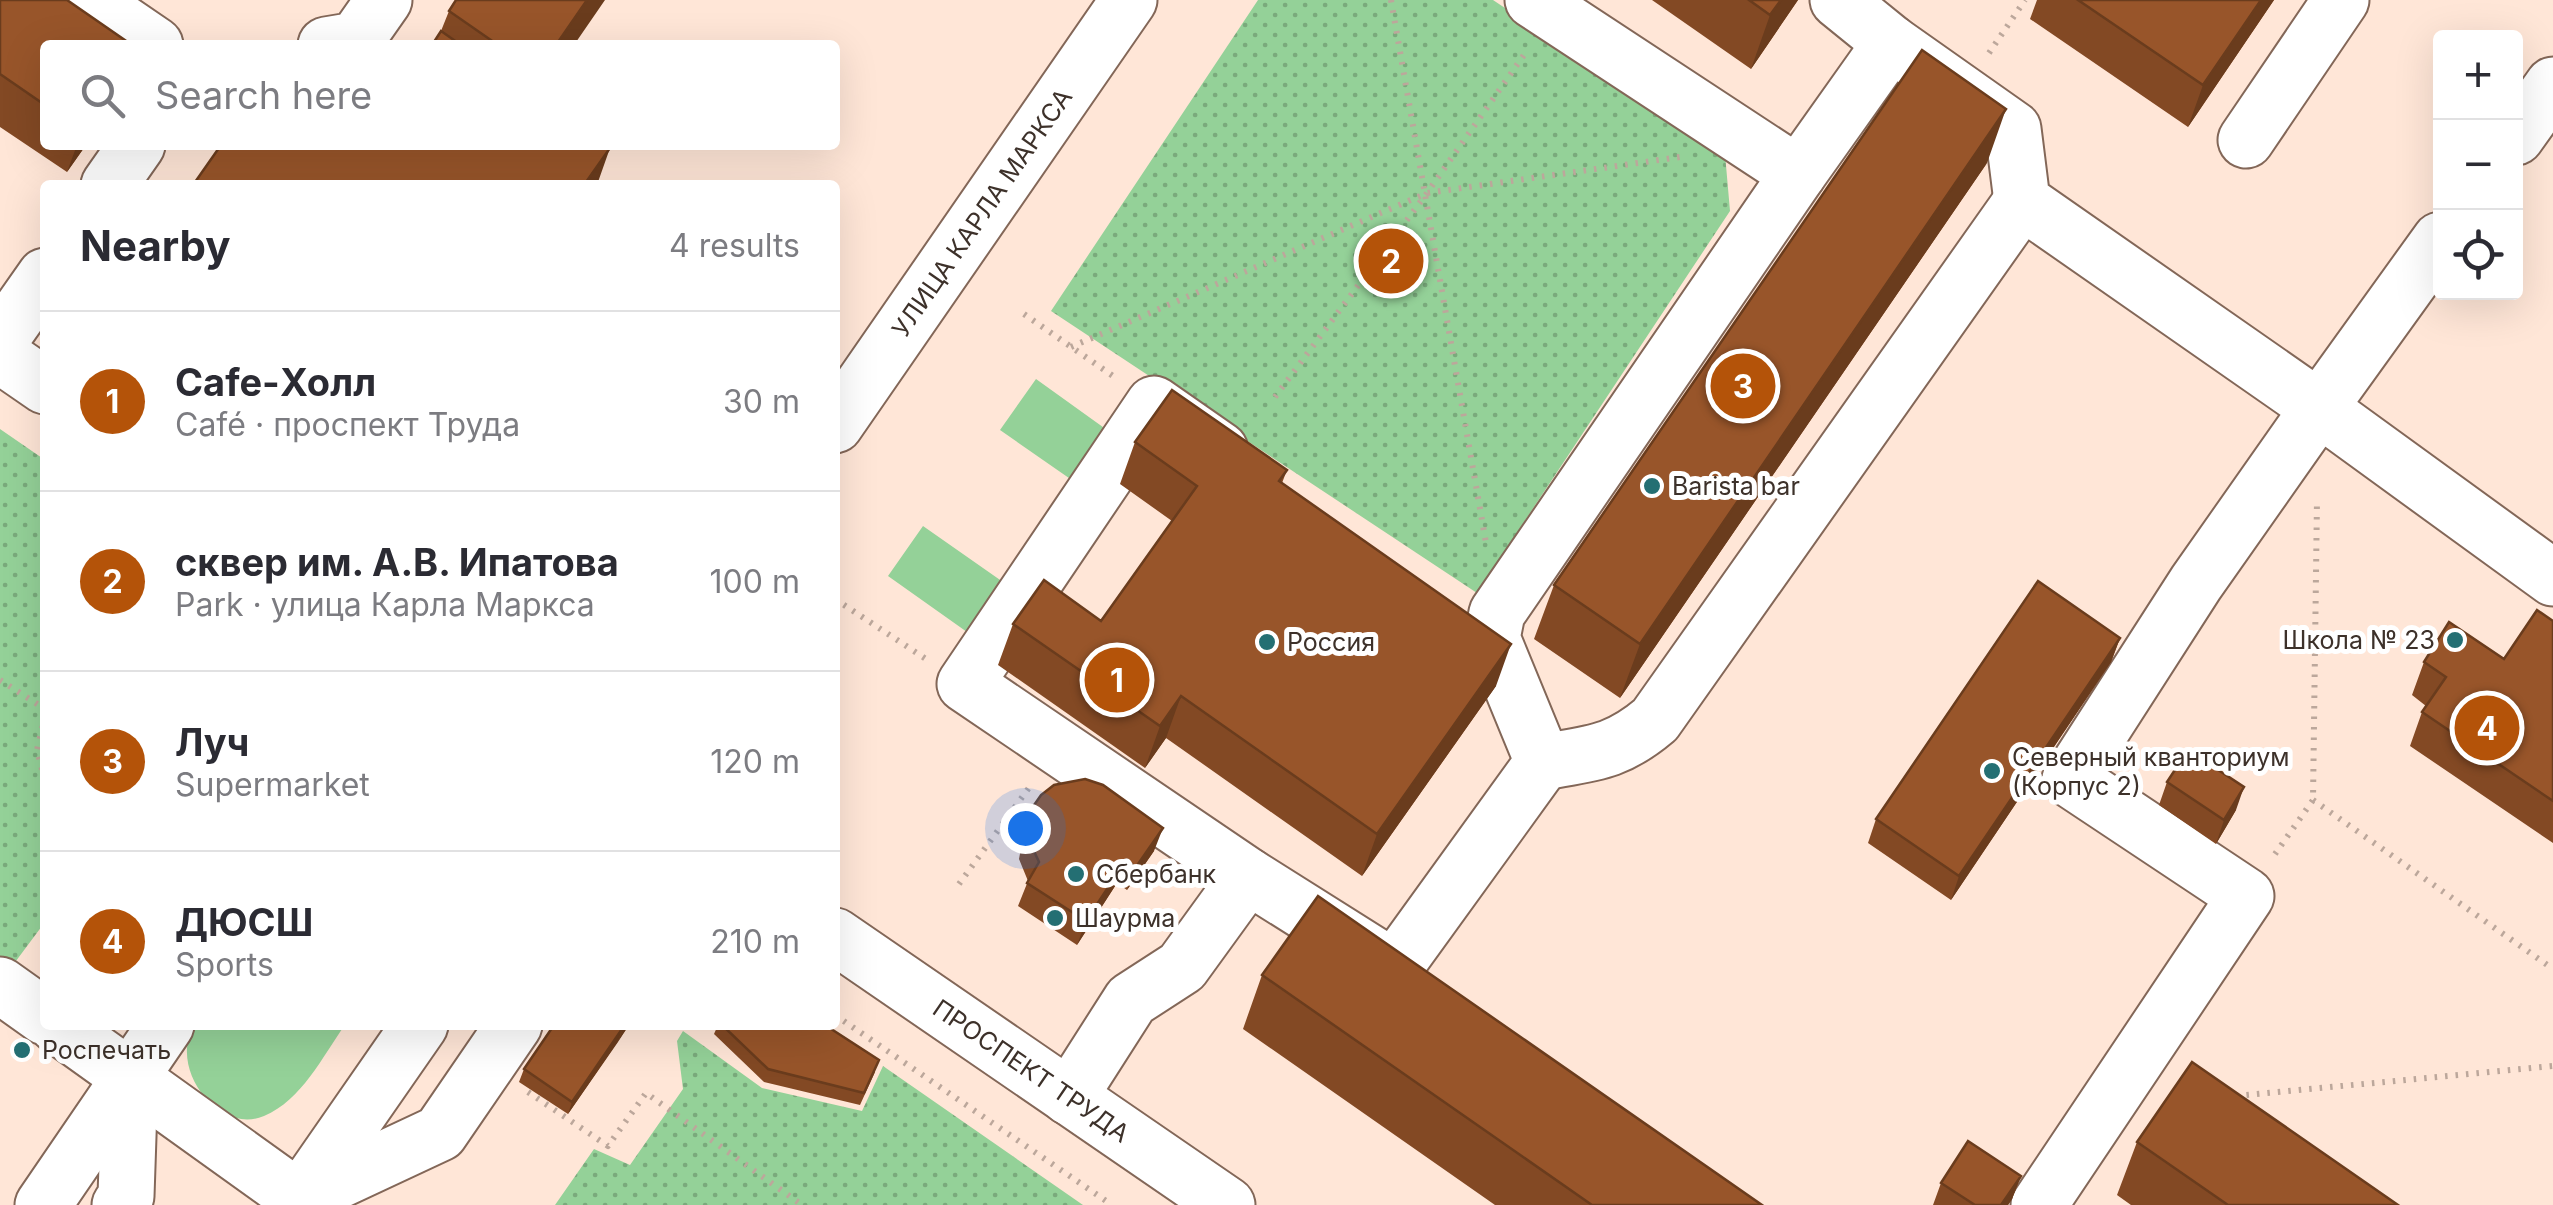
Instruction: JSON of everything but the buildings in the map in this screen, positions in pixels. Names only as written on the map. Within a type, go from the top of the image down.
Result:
[{"type":"street","points":[[89,0],[147,40]]},
{"type":"street","points":[[356,40],[384,0]]},
{"type":"street","name":"УЛИЦА КАРЛА МАРКСА","points":[[840,418],[1129,0]]},
{"type":"street","points":[[1394,968],[1543,762],[1616,746],[1631,740],[1656,720],[2022,201],[2012,129],[1838,0]]},
{"type":"street","points":[[2246,140],[2341,0]]},
{"type":"street","points":[[1542,7],[1776,160]]},
{"type":"street","points":[[1495,626],[1776,160],[1891,43]]},
{"type":"street","points":[[2523,127],[2553,85]]},
{"type":"street","points":[[113,180],[134,150]]},
{"type":"street","points":[[2022,201],[2319,408],[2553,578]]},
{"type":"street","points":[[2039,1205],[2246,896],[2070,779],[2196,583],[2433,250]]},
{"type":"street","points":[[0,340],[40,283]]},
{"type":"street","points":[[0,355],[40,383]]},
{"type":"street","points":[[1266,482],[1154,404],[965,684],[1248,876],[1442,1001]]},
{"type":"street","points":[[1444,604],[1495,626],[1543,762]]},
{"type":"street","points":[[1069,1096],[1131,1000],[1182,967],[1248,876]]},
{"type":"street","name":"ПРОСПЕКТ ТРУДА","points":[[840,939],[1227,1205]]},
{"type":"street","points":[[0,985],[40,1013]]},
{"type":"street","points":[[64,1030],[301,1203]]},
{"type":"street","points":[[43,1205],[162,1030]]},
{"type":"street","points":[[301,1203],[417,1030]]},
{"type":"street","points":[[301,1203],[440,1133],[511,1030]]},
{"type":"street","points":[[120,1205],[126,1196],[130,1076]]},
{"type":"path","points":[[1391,0],[1495,626]]},
{"type":"path","points":[[1964,92],[2025,0]]},
{"type":"path","points":[[1274,397],[1426,193],[1542,7]]},
{"type":"path","points":[[1071,347],[1426,193],[1776,160]]},
{"type":"path","points":[[1024,314],[1154,404]]},
{"type":"path","points":[[2246,896],[2313,800],[2318,486]]},
{"type":"path","points":[[840,602],[965,684]]},
{"type":"path","points":[[0,680],[40,709]]},
{"type":"path","points":[[40,736],[40,762]]},
{"type":"path","points":[[959,884],[1058,748]]},
{"type":"path","points":[[2313,800],[2553,969]]},
{"type":"path","points":[[840,1018],[1112,1205]]},
{"type":"path","points":[[2221,1097],[2553,1066]]},
{"type":"path","points":[[514,1083],[608,1146],[646,1092],[802,1205]]},
{"type":"green space","points":[[1258,0],[1493,0],[1725,154],[1730,211],[1477,593],[1051,311]]},
{"type":"green space","points":[[1036,379],[1114,435],[1079,485],[1000,430]]},
{"type":"green space","points":[[0,429],[40,457],[40,929],[10,969],[0,962]]},
{"type":"green space","points":[[923,526],[1003,582],[967,632],[888,576]]},
{"type":"green space","points":[[193,1030],[342,1030],[289,1100],[264,1116],[246,1119],[229,1116],[201,1093],[187,1059]]},
{"type":"green space","points":[[683,1031],[762,1088],[862,1111],[883,1066],[1083,1205],[555,1205],[594,1149],[630,1165],[683,1089],[677,1041]]},
{"type":"place","name":"сквер им. А.В. Ипатова","points":[[1391,261]]},
{"type":"place","name":"Луч","points":[[1743,386]]},
{"type":"place","name":"Barista bar","points":[[1652,486]]},
{"type":"place","name":"Школа № 23","points":[[2455,640]]},
{"type":"place","name":"Россия","points":[[1267,642]]},
{"type":"place","name":"Cafe-Холл","points":[[1117,680]]},
{"type":"place","name":"ДЮСШ","points":[[2487,728]]},
{"type":"place","name":"Северный кванториум (Корпус 2)","points":[[1992,771]]},
{"type":"place","name":"Сбербанк","points":[[1076,874]]},
{"type":"place","name":"Шаурма","points":[[1055,918]]},
{"type":"place","name":"Роспечать","points":[[22,1050]]}]
